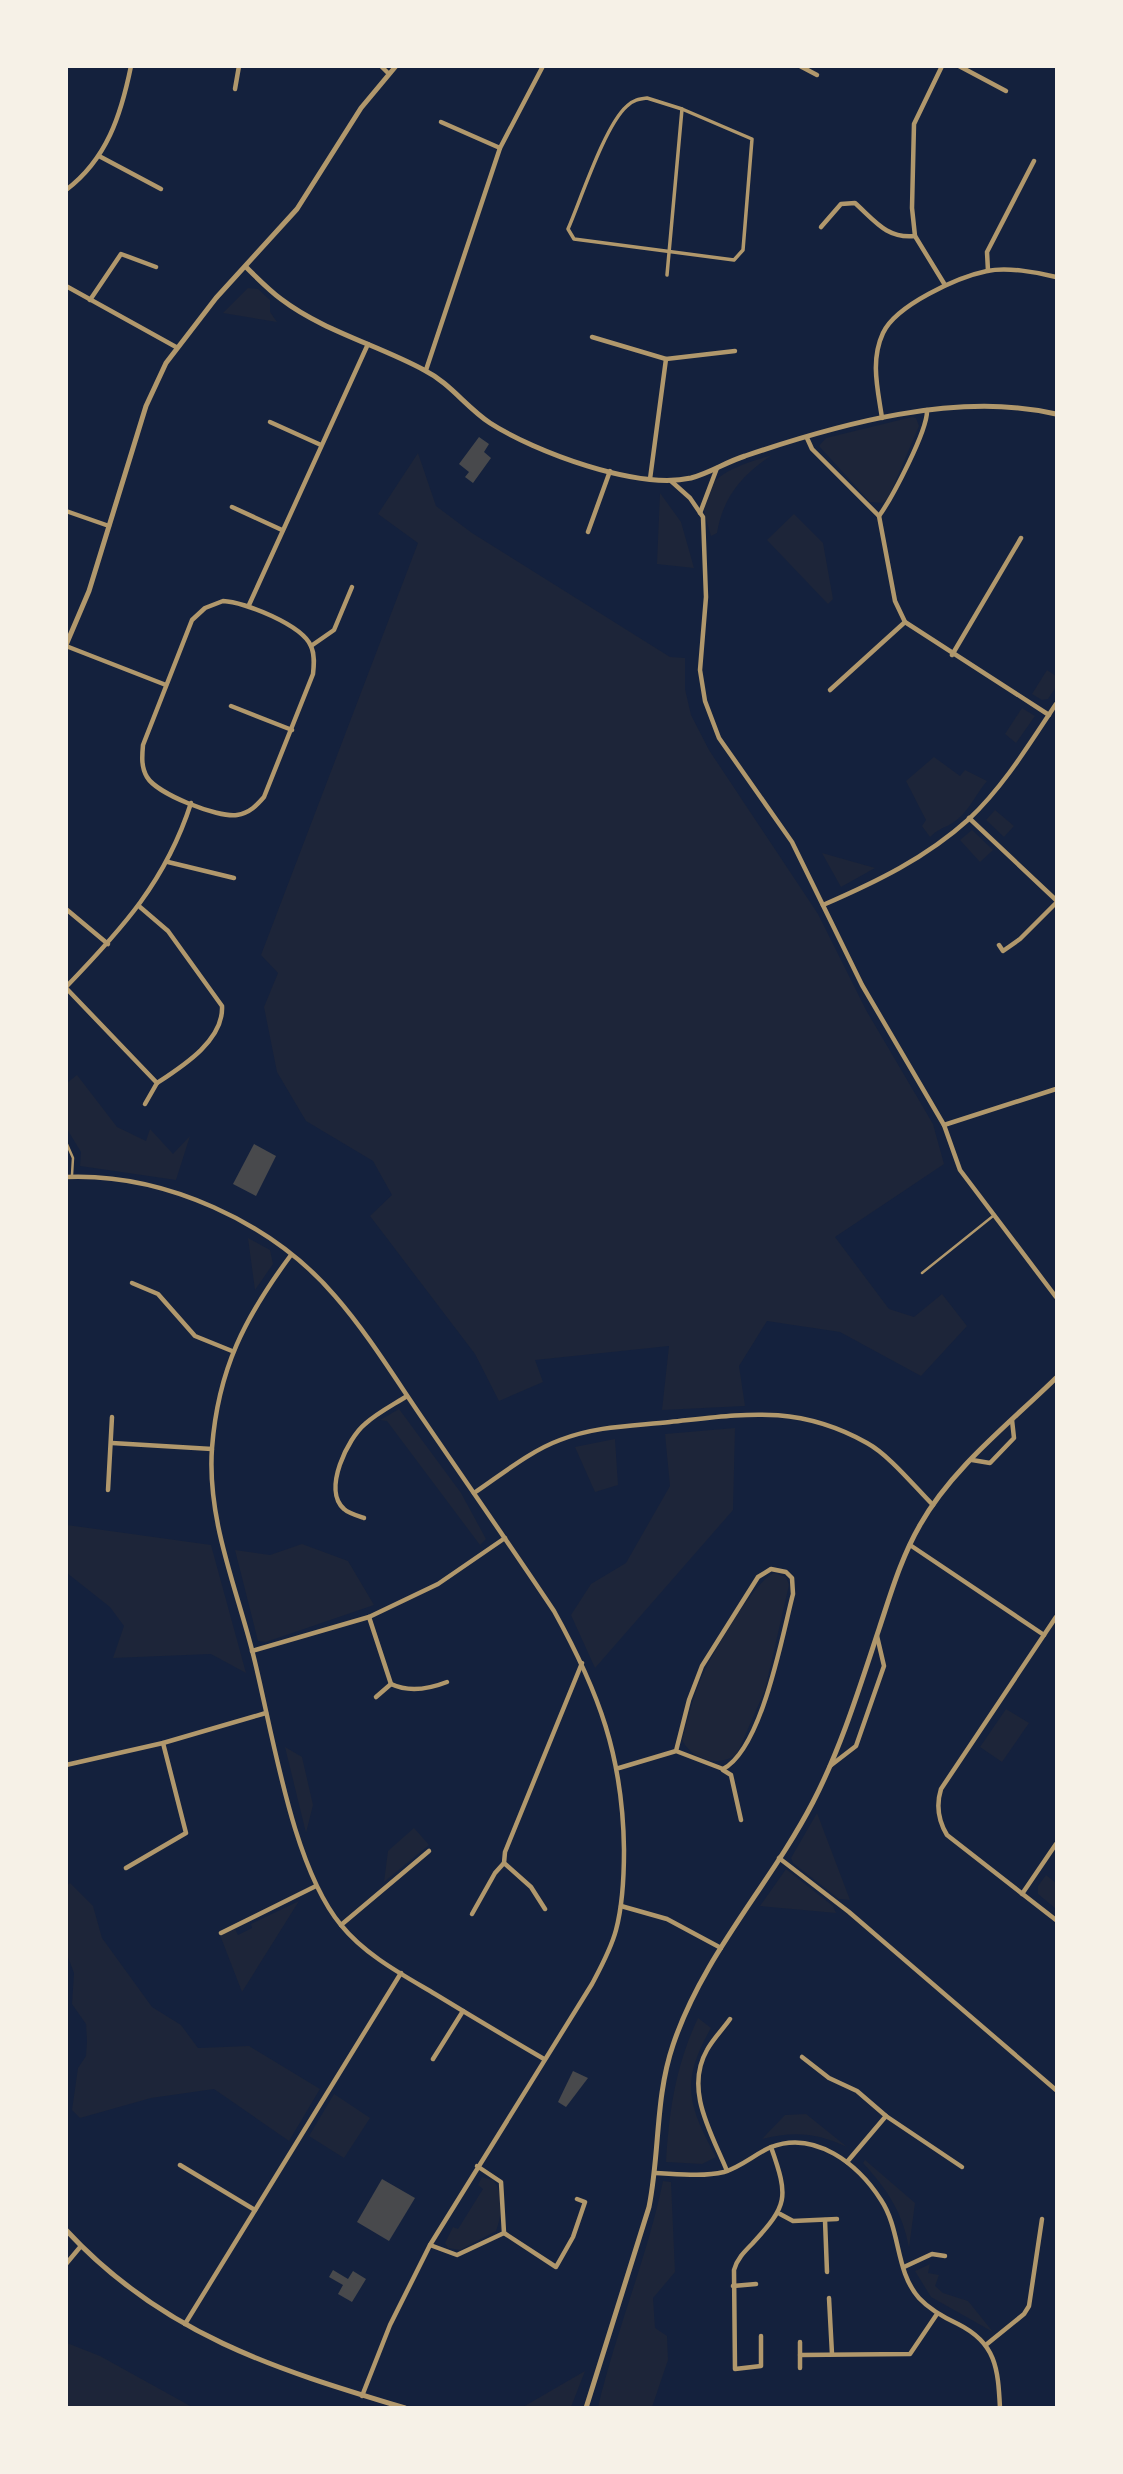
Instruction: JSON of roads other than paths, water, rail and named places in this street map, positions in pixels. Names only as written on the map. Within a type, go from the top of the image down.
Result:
[{"type":"street","points":[[66,190],[99,156],[117,124],[131,66]]},
{"type":"street","points":[[236,89],[239,66]]},
{"type":"street","points":[[381,66],[389,74]]},
{"type":"street","points":[[166,685],[66,646],[89,591],[146,406],[176,347],[297,209],[361,108],[396,66]]},
{"type":"street","points":[[426,370],[500,148],[543,66]]},
{"type":"street","points":[[800,66],[817,75]]},
{"type":"street","points":[[942,66],[914,124],[912,208],[915,236],[945,285]]},
{"type":"street","points":[[959,66],[1006,91]]},
{"type":"street","points":[[647,98],[682,109],[752,139],[743,250],[734,260],[669,251],[574,239],[568,229],[613,123],[625,107],[636,99],[647,98]]},
{"type":"street","points":[[667,275],[682,109]]},
{"type":"street","points":[[441,122],[500,148]]},
{"type":"street","points":[[99,156],[162,189]]},
{"type":"street","points":[[989,271],[987,252],[1034,161]]},
{"type":"street","points":[[821,227],[841,204],[855,203],[899,238],[915,236]]},
{"type":"street","points":[[90,300],[121,254],[156,267]]},
{"type":"street","points":[[246,267],[282,300],[426,370],[488,422],[522,441],[565,459],[650,479],[671,481],[692,478],[742,457],[807,438],[882,418],[927,410],[989,407],[1056,414]]},
{"type":"street","points":[[882,418],[875,377],[877,353],[884,331],[907,308],[945,285],[989,271],[1056,277]]},
{"type":"street","points":[[66,286],[176,347]]},
{"type":"street","points":[[592,337],[666,359],[735,351]]},
{"type":"street","points":[[249,605],[368,344]]},
{"type":"street","points":[[650,479],[666,359]]},
{"type":"street","points":[[879,516],[890,501],[928,418],[927,410]]},
{"type":"street","points":[[270,422],[321,445]]},
{"type":"street","points":[[807,438],[812,449],[879,516],[895,601],[905,622],[952,655],[1049,715]]},
{"type":"street","points":[[700,513],[717,468]]},
{"type":"street","points":[[588,532],[610,471]]},
{"type":"street","points":[[671,481],[690,498],[700,513],[704,527],[706,597],[700,670],[710,720],[719,738],[792,842],[862,985],[944,1125],[960,1170],[1056,1297]]},
{"type":"street","points":[[232,507],[282,530]]},
{"type":"street","points":[[66,511],[109,526]]},
{"type":"street","points":[[952,655],[1021,538]]},
{"type":"street","points":[[311,646],[334,631],[352,587]]},
{"type":"street","points":[[223,601],[249,605],[304,636],[311,646],[313,674],[264,797],[254,808],[235,815],[191,803],[162,791],[148,779],[142,764],[143,745],[192,620],[205,608],[223,601]]},
{"type":"street","points":[[830,690],[905,622]]},
{"type":"street","points":[[823,905],[908,864],[970,818],[1007,776],[1056,704]]},
{"type":"street","points":[[231,706],[292,730]]},
{"type":"street","points":[[157,1083],[66,988],[139,907],[168,862],[191,803]]},
{"type":"street","points":[[970,818],[1056,901],[1020,939],[1003,951],[999,945]]},
{"type":"street","points":[[168,862],[234,878]]},
{"type":"street","points":[[139,907],[168,931],[222,1006],[222,1017],[214,1036],[157,1083],[145,1104]]},
{"type":"street","points":[[66,909],[108,944]]},
{"type":"street","points":[[944,1125],[1056,1089]]},
{"type":"street","points":[[69,1177],[156,1186],[236,1218],[291,1255],[334,1295],[407,1396],[554,1611],[582,1662],[608,1729],[619,1768],[624,1827],[621,1906],[616,1931],[601,1966],[430,2245],[390,2325],[362,2396]]},
{"type":"street","points":[[291,1255],[258,1299],[232,1352],[218,1399],[212,1449],[218,1525],[266,1713],[316,1886],[341,1925],[401,1973],[544,2059]]},
{"type":"street","points":[[132,1283],[158,1294],[195,1336],[232,1352]]},
{"type":"street","points":[[586,2407],[607,2333],[630,2271],[655,2173],[662,2079],[693,1996],[812,1803],[829,1767],[910,1545],[933,1505],[972,1460],[1056,1378]]},
{"type":"street","points":[[364,1518],[343,1509],[338,1500],[342,1455],[352,1437],[365,1423],[407,1396]]},
{"type":"street","points":[[474,1493],[557,1440],[584,1432],[617,1425],[765,1413],[804,1418],[840,1429],[870,1444],[933,1505]]},
{"type":"street","points":[[108,1490],[111,1417]]},
{"type":"street","points":[[972,1460],[990,1463],[1014,1438],[1012,1420]]},
{"type":"street","points":[[112,1443],[212,1449]]},
{"type":"street","points":[[252,1651],[369,1617],[438,1584],[505,1538]]},
{"type":"street","points":[[910,1545],[1044,1635]]},
{"type":"street","points":[[676,1751],[689,1700],[702,1666],[758,1577],[771,1569],[786,1572],[792,1578],[793,1594],[768,1694],[747,1743],[735,1760],[723,1769]]},
{"type":"street","points":[[369,1617],[391,1684]]},
{"type":"street","points":[[1056,1617],[941,1789],[937,1802],[941,1825],[947,1835],[1056,1920]]},
{"type":"street","points":[[829,1767],[856,1746],[884,1666],[877,1636]]},
{"type":"street","points":[[472,1914],[495,1873],[504,1863],[505,1852],[582,1662]]},
{"type":"street","points":[[391,1684],[407,1689],[434,1687],[446,1682]]},
{"type":"street","points":[[376,1697],[391,1684]]},
{"type":"street","points":[[66,1765],[163,1743],[266,1713]]},
{"type":"street","points":[[126,1868],[186,1833],[163,1743]]},
{"type":"street","points":[[619,1768],[676,1751],[723,1769],[731,1775],[741,1820]]},
{"type":"street","points":[[1022,1894],[1056,1844]]},
{"type":"street","points":[[341,1925],[429,1851]]},
{"type":"street","points":[[779,1857],[849,1912],[1056,2090]]},
{"type":"street","points":[[504,1863],[531,1887],[545,1909]]},
{"type":"street","points":[[221,1933],[316,1886]]},
{"type":"street","points":[[621,1906],[667,1919],[721,1948]]},
{"type":"street","points":[[185,2324],[401,1973]]},
{"type":"street","points":[[433,2059],[463,2011]]},
{"type":"street","points":[[727,2171],[698,2098],[698,2075],[706,2051],[730,2020]]},
{"type":"street","points":[[802,2057],[829,2078],[857,2091],[886,2116],[962,2167]]},
{"type":"street","points":[[847,2162],[886,2116]]},
{"type":"street","points":[[655,2173],[708,2174],[727,2171],[771,2147],[795,2142],[814,2144],[847,2162],[869,2182],[883,2202],[896,2230],[903,2267],[914,2291],[937,2314],[965,2328],[987,2344],[995,2362],[1000,2407]]},
{"type":"street","points":[[761,2336],[761,2366],[735,2369],[733,2286],[736,2262],[780,2214],[782,2183],[771,2147]]},
{"type":"street","points":[[180,2165],[255,2210]]},
{"type":"street","points":[[477,2166],[501,2182],[504,2233]]},
{"type":"street","points":[[504,2233],[556,2267],[573,2237],[585,2202],[577,2199]]},
{"type":"street","points":[[780,2214],[793,2221],[837,2220]]},
{"type":"street","points":[[825,2220],[827,2272]]},
{"type":"street","points":[[987,2344],[1024,2314],[1029,2306],[1042,2220]]},
{"type":"street","points":[[66,2230],[139,2295],[185,2324],[260,2362],[362,2396],[405,2407]]},
{"type":"street","points":[[430,2245],[457,2255],[504,2233]]},
{"type":"street","points":[[66,2264],[81,2246]]},
{"type":"street","points":[[903,2267],[932,2254],[945,2256]]},
{"type":"street","points":[[733,2286],[757,2284]]},
{"type":"street","points":[[830,2298],[832,2354]]},
{"type":"street","points":[[800,2355],[910,2354],[937,2314]]},
{"type":"street","points":[[800,2343],[800,2368]]},
{"type":"lane","points":[[66,1142],[73,1158],[69,1177]]},
{"type":"lane","points":[[922,1273],[993,1216]]}]
